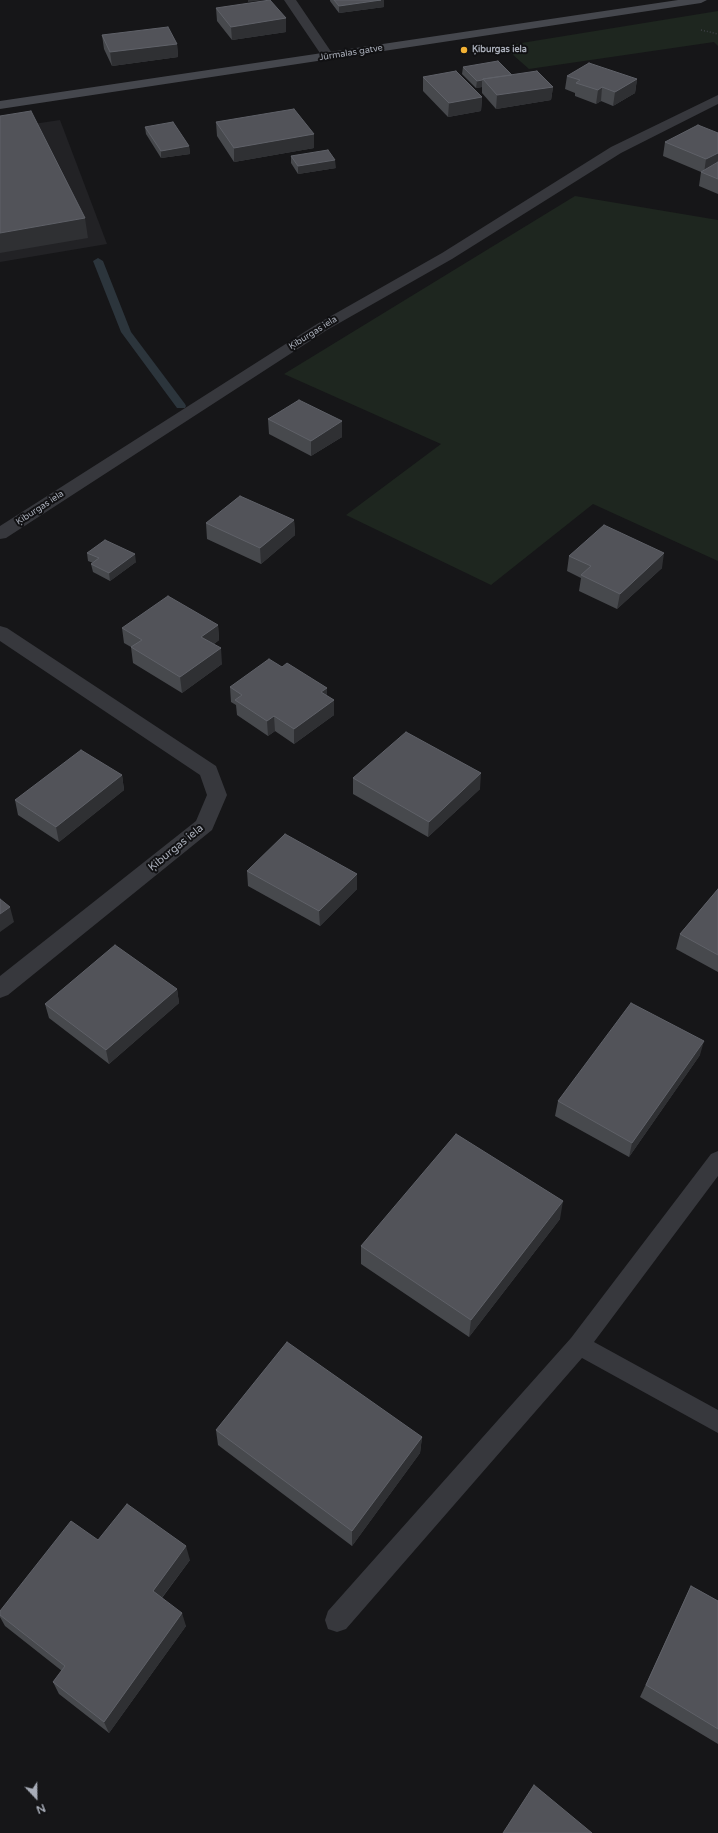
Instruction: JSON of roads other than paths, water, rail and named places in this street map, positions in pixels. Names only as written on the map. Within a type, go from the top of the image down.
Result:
[{"type":"main road","name":"Jūrmalas gatve","points":[[0,105],[701,0]]},
{"type":"street","points":[[290,0],[328,56]]},
{"type":"street","name":"Ķiburgas iela","points":[[0,534],[322,327],[447,256],[616,150],[718,99]]},
{"type":"street","name":"Ķiburgas iela","points":[[0,632],[209,771],[217,795],[205,825],[0,989]]},
{"type":"lane","points":[[337,1620],[579,1345],[718,1160]]},
{"type":"lane","points":[[579,1345],[718,1422]]},
{"type":"waterway","points":[[98,261],[126,332],[181,406]]},
{"type":"place","name":"Ķiburgas iela","points":[[464,50]]}]
